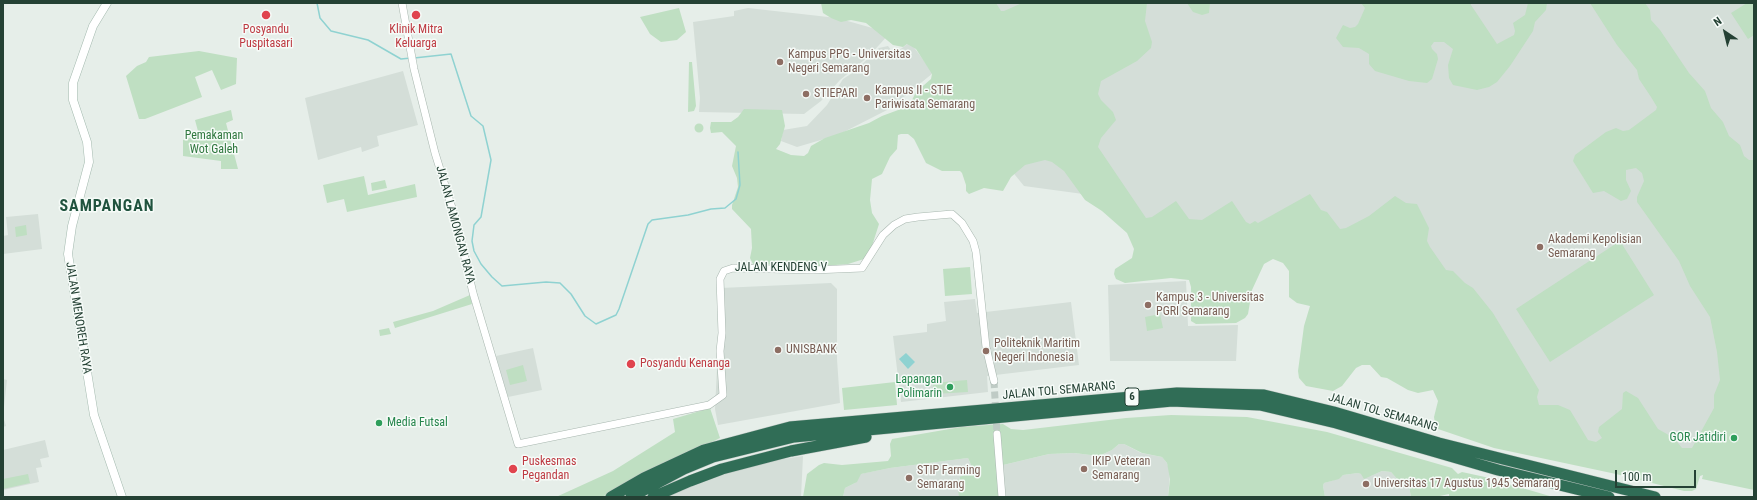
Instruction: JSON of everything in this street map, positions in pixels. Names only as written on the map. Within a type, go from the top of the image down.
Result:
[{"type":"highway","name":"JALAN TOL SEMARANG","points":[[611,497],[644,478],[704,450],[790,427],[1177,393],[1264,395],[1334,412],[1446,445],[1655,497]]},
{"type":"highway","name":"JALAN TOL SEMARANG","points":[[631,497],[684,469],[713,457],[794,437],[1172,402],[1260,405],[1336,423],[1498,470],[1609,497]]},
{"type":"highway","points":[[653,497],[722,469],[791,451],[933,425]]},
{"type":"main road","name":"JALAN MENOREH RAYA","points":[[107,3],[93,26],[73,83],[73,100],[87,142],[89,162],[85,181],[76,208],[68,254],[94,415],[122,497]]},
{"type":"street","name":"JALAN LAMONGAN RAYA","points":[[402,3],[414,67],[435,153],[459,233],[473,293],[518,444]]},
{"type":"street","name":"JALAN KENDENG V","points":[[518,444],[709,405],[723,395],[720,351],[722,333],[720,284],[721,276],[724,271],[733,268],[813,270],[862,268],[883,235],[894,225],[905,219],[918,217],[952,214],[962,223],[973,241],[976,252],[986,347],[994,381]]},
{"type":"street","points":[[997,434],[1002,497]]},
{"type":"shaded area","name":"Akademi Kepolisian Semarang","points":[[953,3],[1754,3],[1754,380],[1691,491],[1551,453],[1349,256],[1148,237],[1083,194],[1024,186],[1011,170]]},
{"type":"shaded area","name":"Kampus PPG - Universitas Negeri Semarang","points":[[748,8],[837,18],[890,33],[869,56],[840,80],[821,101],[804,114],[699,112],[700,98],[693,22],[734,16],[734,11]]},
{"type":"shaded area","name":"Kampus II - STIE Pariwisata Semarang","points":[[910,42],[933,73],[889,109],[838,135],[797,147],[781,141],[783,130],[807,126],[827,105],[843,79],[854,72],[879,48],[888,46],[894,54]]},
{"type":"shaded area","points":[[403,71],[418,125],[377,136],[379,146],[362,152],[361,147],[318,160],[305,98]]},
{"type":"shaded area","points":[[38,214],[42,249],[3,254],[3,236],[8,235],[6,217]]},
{"type":"shaded area","name":"Kampus 3 - Universitas PGRI Semarang","points":[[1186,281],[1188,326],[1238,325],[1236,361],[1110,361],[1108,285]]},
{"type":"shaded area","name":"UNISBANK","points":[[831,283],[837,289],[837,359],[840,403],[718,425],[715,409],[721,288]]},
{"type":"shaded area","name":"Politeknik Maritim Negeri Indonesia","points":[[975,299],[977,313],[1071,302],[1079,365],[987,376],[988,392],[901,402],[893,336],[927,332],[927,324],[946,321],[944,302]]},
{"type":"shaded area","points":[[533,348],[542,390],[508,397],[496,356]]},
{"type":"shaded area","points":[[3,379],[7,380],[3,416]]},
{"type":"shaded area","points":[[3,416],[6,426],[3,427]]},
{"type":"shaded area","points":[[45,440],[49,457],[40,459],[42,467],[36,468],[39,482],[3,490],[3,450]]},
{"type":"shaded area","name":"IKIP Veteran Semarang","points":[[1119,444],[1124,444],[1141,453],[1162,457],[1167,463],[1170,473],[1168,497],[1000,497],[999,466],[1049,454],[1074,453],[1099,456],[1112,450]]},
{"type":"shaded area","points":[[803,456],[801,497],[669,497],[671,493],[685,486],[764,462]]},
{"type":"shaded area","name":"STIP Farming Semarang","points":[[968,458],[972,467],[969,472],[959,479],[959,497],[843,497],[845,488],[855,483],[860,474],[890,468]]},
{"type":"shaded area","name":"Universitas 17 Agustus 1945 Semarang","points":[[1382,471],[1391,472],[1398,480],[1408,481],[1411,497],[1325,497],[1323,486],[1324,483],[1343,475],[1358,473],[1370,476]]},
{"type":"green space","points":[[821,3],[996,3],[1001,11],[1004,11],[1022,3],[1147,3],[1145,21],[1152,42],[1151,48],[1137,61],[1101,81],[1098,94],[1101,100],[1113,112],[1116,120],[1101,138],[1098,147],[1146,218],[1152,217],[1176,201],[1189,219],[1202,220],[1232,201],[1246,222],[1250,224],[1255,221],[1258,223],[1310,194],[1321,210],[1327,212],[1340,229],[1346,228],[1369,216],[1395,196],[1406,203],[1417,204],[1429,228],[1427,241],[1430,247],[1446,270],[1453,271],[1465,283],[1473,288],[1493,313],[1539,390],[1537,397],[1539,405],[1558,405],[1570,410],[1588,440],[1596,442],[1602,438],[1598,432],[1599,427],[1622,409],[1623,393],[1626,391],[1638,398],[1658,429],[1674,438],[1682,448],[1692,448],[1714,408],[1714,395],[1720,380],[1717,352],[1710,317],[1690,286],[1679,261],[1637,202],[1637,197],[1644,181],[1642,173],[1636,168],[1626,170],[1626,180],[1631,191],[1627,199],[1621,201],[1604,191],[1593,193],[1573,161],[1575,155],[1606,132],[1616,128],[1623,131],[1629,130],[1656,110],[1657,107],[1639,79],[1637,70],[1617,45],[1590,3],[1645,3],[1650,10],[1651,20],[1660,30],[1689,73],[1705,91],[1711,108],[1723,122],[1729,136],[1740,145],[1744,156],[1749,160],[1754,160],[1754,490],[1702,479],[1703,475],[1700,476],[1696,489],[1692,491],[1684,491],[1616,474],[1494,448],[1438,429],[1435,424],[1434,417],[1438,401],[1433,390],[1418,393],[1408,390],[1387,378],[1381,377],[1370,365],[1362,365],[1356,368],[1342,386],[1333,391],[1306,386],[1299,378],[1298,371],[1304,326],[1310,306],[1297,303],[1289,297],[1289,271],[1283,263],[1273,259],[1264,264],[1252,290],[1248,314],[1245,318],[1236,323],[1196,324],[1191,321],[1191,287],[1189,280],[1171,278],[1125,283],[1116,279],[1114,274],[1115,269],[1132,258],[1134,249],[1127,233],[1102,211],[1085,200],[1064,171],[1052,162],[1045,160],[1025,165],[1011,177],[1003,191],[984,188],[969,194],[966,191],[966,185],[960,171],[942,171],[926,163],[914,139],[908,134],[898,135],[897,149],[890,157],[882,174],[872,179],[870,200],[872,213],[879,224],[871,249],[864,259],[848,264],[823,266],[753,264],[750,258],[752,248],[751,229],[732,209],[738,187],[737,178],[732,166],[736,146],[722,132],[711,133],[711,122],[731,122],[738,117],[744,109],[782,110],[785,126],[780,144],[776,149],[791,155],[804,156],[808,153],[811,146],[825,138],[869,123],[882,116],[909,106],[916,92],[931,79],[932,74],[916,49],[907,44],[903,47],[893,45],[866,23],[851,20],[841,22],[831,18],[823,13]]},
{"type":"green space","points":[[1187,3],[1210,3],[1209,13],[1202,15],[1193,12]]},
{"type":"green space","points":[[1361,3],[1471,3],[1497,44],[1514,35],[1515,31],[1513,23],[1525,15],[1528,3],[1547,3],[1546,10],[1535,22],[1533,31],[1510,66],[1497,82],[1489,87],[1477,90],[1453,85],[1449,78],[1448,65],[1453,49],[1444,42],[1434,42],[1431,46],[1437,54],[1438,59],[1432,79],[1427,83],[1409,81],[1375,71],[1369,64],[1369,54],[1359,48],[1343,47],[1336,38],[1343,25],[1350,28],[1355,27],[1358,24],[1365,8]]},
{"type":"green space","points":[[1747,3],[1754,3],[1754,35],[1748,39],[1731,13]]},
{"type":"green space","points":[[679,8],[686,32],[677,40],[661,42],[650,34],[640,17]]},
{"type":"green space","points":[[199,51],[237,58],[236,84],[221,90],[212,70],[195,77],[202,97],[145,119],[139,119],[126,76],[137,66],[146,62],[149,57]]},
{"type":"green space","points":[[689,62],[692,62],[696,106],[694,111],[688,112]]},
{"type":"green space","name":"Pemakaman Wot Galeh","points":[[231,110],[233,120],[226,123],[238,169],[221,169],[221,161],[183,156],[183,140],[199,135],[195,120]]},
{"type":"green space","points":[[699,123],[704,128],[699,133],[694,128]]},
{"type":"green space","points":[[364,176],[368,195],[415,184],[417,197],[347,212],[344,199],[327,203],[323,185]]},
{"type":"green space","points":[[385,180],[387,188],[372,191],[371,183]]},
{"type":"green space","points":[[26,225],[27,235],[16,237],[15,227]]},
{"type":"green space","points":[[1620,241],[1654,295],[1550,362],[1516,309]]},
{"type":"green space","points":[[970,267],[972,294],[945,296],[943,269]]},
{"type":"green space","points":[[470,295],[472,304],[395,328],[393,322],[433,311]]},
{"type":"green space","points":[[1160,314],[1163,328],[1147,331],[1145,317]]},
{"type":"green space","points":[[389,328],[391,334],[380,336],[379,330]]},
{"type":"green space","points":[[523,365],[527,381],[510,385],[506,370]]},
{"type":"green space","name":"Lapangan Polimarin","points":[[967,380],[968,392],[934,394],[933,383]]},
{"type":"green space","points":[[895,382],[897,405],[844,410],[842,388]]},
{"type":"green space","points":[[710,408],[720,438],[602,497],[556,497],[613,471],[675,432],[673,419]]},
{"type":"green space","points":[[1171,415],[1247,417],[1327,432],[1452,468],[1458,474],[1462,472],[1485,477],[1553,497],[1449,497],[1449,494],[1435,497],[1411,497],[1408,481],[1398,480],[1391,472],[1382,471],[1364,479],[1361,474],[1358,473],[1343,475],[1339,479],[1324,483],[1323,486],[1325,497],[1168,497],[1170,479],[1167,463],[1162,457],[1142,453],[1124,444],[1119,444],[1112,450],[1099,456],[1074,453],[1049,454],[999,466],[1000,497],[959,497],[958,489],[960,477],[969,472],[972,467],[968,458],[890,468],[861,474],[857,482],[845,488],[843,497],[803,497],[807,474],[819,465],[824,463],[842,465],[888,461],[891,456],[890,444],[892,439],[961,427],[1003,424],[1011,429],[1023,430],[1126,418]]},
{"type":"green space","points":[[28,474],[30,483],[3,489],[3,479]]},
{"type":"water","points":[[906,353],[915,362],[908,369],[899,359]]},
{"type":"waterway","points":[[317,3],[320,18],[331,31],[368,40],[401,59],[411,58]]},
{"type":"waterway","points":[[414,58],[451,54],[471,116],[483,126],[491,160],[481,217],[474,225],[472,241],[474,251],[481,264],[502,286],[546,282],[560,283],[571,294],[585,316],[596,324],[616,315],[648,224],[652,220],[688,215],[711,209],[725,208],[736,199],[740,185],[738,152]]},
{"type":"tunnel","points":[[994,381],[997,434]]},
{"type":"place","name":"Posyandu Puspitasari","points":[[266,15]]},
{"type":"place","name":"Klinik Mitra Keluarga","points":[[416,15]]},
{"type":"place","name":"Kampus PPG - Universitas Negeri Semarang","points":[[780,62]]},
{"type":"place","name":"STIEPARI","points":[[806,94]]},
{"type":"place","name":"Kampus II - STIE Pariwisata Semarang","points":[[867,98]]},
{"type":"place","name":"Akademi Kepolisian Semarang","points":[[1540,247]]},
{"type":"place","name":"Kampus 3 - Universitas PGRI Semarang","points":[[1148,305]]},
{"type":"place","name":"UNISBANK","points":[[778,350]]},
{"type":"place","name":"Politeknik Maritim Negeri Indonesia","points":[[986,351]]},
{"type":"place","name":"Posyandu Kenanga","points":[[631,364]]},
{"type":"place","name":"Lapangan Polimarin","points":[[950,387]]},
{"type":"place","name":"Media Futsal","points":[[379,423]]},
{"type":"place","name":"GOR Jatidiri","points":[[1734,438]]},
{"type":"place","name":"Puskesmas Pegandan","points":[[513,469]]},
{"type":"place","name":"IKIP Veteran Semarang","points":[[1084,469]]},
{"type":"place","name":"STIP Farming Semarang","points":[[909,478]]},
{"type":"place","name":"Universitas 17 Agustus 1945 Semarang","points":[[1366,484]]},
{"type":"district","name":"SAMPANGAN","points":[[107,207]]}]
